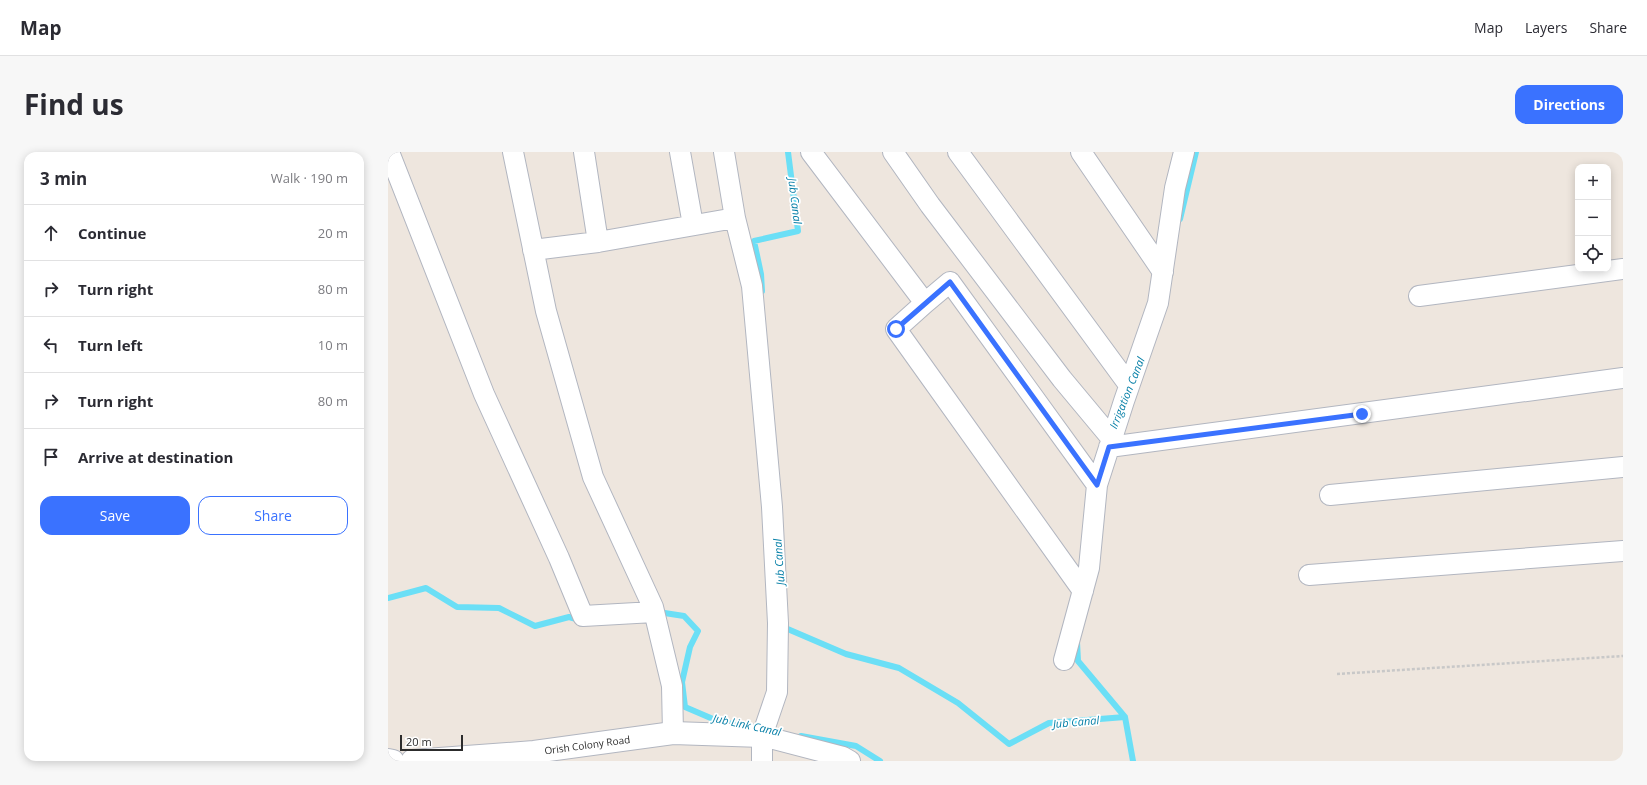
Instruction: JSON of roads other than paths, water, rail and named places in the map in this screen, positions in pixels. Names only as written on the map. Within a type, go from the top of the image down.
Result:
[{"type":"street","points":[[389,152],[484,394],[556,550],[583,616],[654,612]]},
{"type":"street","points":[[513,152],[546,311],[593,477],[654,612],[672,686],[673,733]]},
{"type":"street","points":[[584,152],[598,242]]},
{"type":"street","points":[[680,152],[693,225]]},
{"type":"street","points":[[724,152],[735,218],[752,286],[772,507],[778,623],[777,692],[762,736],[762,761]]},
{"type":"street","points":[[811,152],[924,303]]},
{"type":"street","points":[[893,152],[930,205],[1110,443]]},
{"type":"street","points":[[958,152],[1129,385]]},
{"type":"street","points":[[1080,152],[1163,272]]},
{"type":"street","points":[[1064,660],[1089,568],[1097,485],[1129,385],[1158,303],[1175,188],[1184,152]]},
{"type":"street","points":[[534,250],[598,242],[735,218]]},
{"type":"street","points":[[1419,296],[1623,269]]},
{"type":"street","points":[[1083,591],[896,329],[924,303],[950,282],[1097,485]]},
{"type":"street","points":[[1110,443],[1623,378]]},
{"type":"street","points":[[1330,495],[1623,467]]},
{"type":"street","points":[[1309,575],[1623,551]]},
{"type":"street","name":"Orish Colony Road","points":[[412,761],[534,752],[673,733],[762,736]]},
{"type":"street","points":[[762,736],[843,757],[850,761]]},
{"type":"street","points":[[388,760],[393,761]]},
{"type":"waterway","name":"Jub Canal","points":[[762,291],[761,274],[754,241],[798,231],[788,152]]},
{"type":"waterway","name":"Irrigation Canal","points":[[1180,219],[1196,152]]},
{"type":"waterway","name":"Jub Link Canal","points":[[388,598],[426,588],[457,607],[499,608],[535,626],[569,617],[580,620]]},
{"type":"waterway","name":"Jub Link Canal","points":[[658,612],[684,616],[698,631],[690,647],[682,682],[685,707],[713,719],[739,726]]},
{"type":"waterway","name":"Jub Canal","points":[[783,627],[846,654],[899,668],[958,703],[1009,744],[1049,723],[1125,717]]},
{"type":"waterway","name":"Irrigation Canal","points":[[1077,642],[1078,661],[1125,717],[1133,761]]},
{"type":"waterway","name":"Jub Link Canal","points":[[801,736],[856,746],[880,761]]}]
